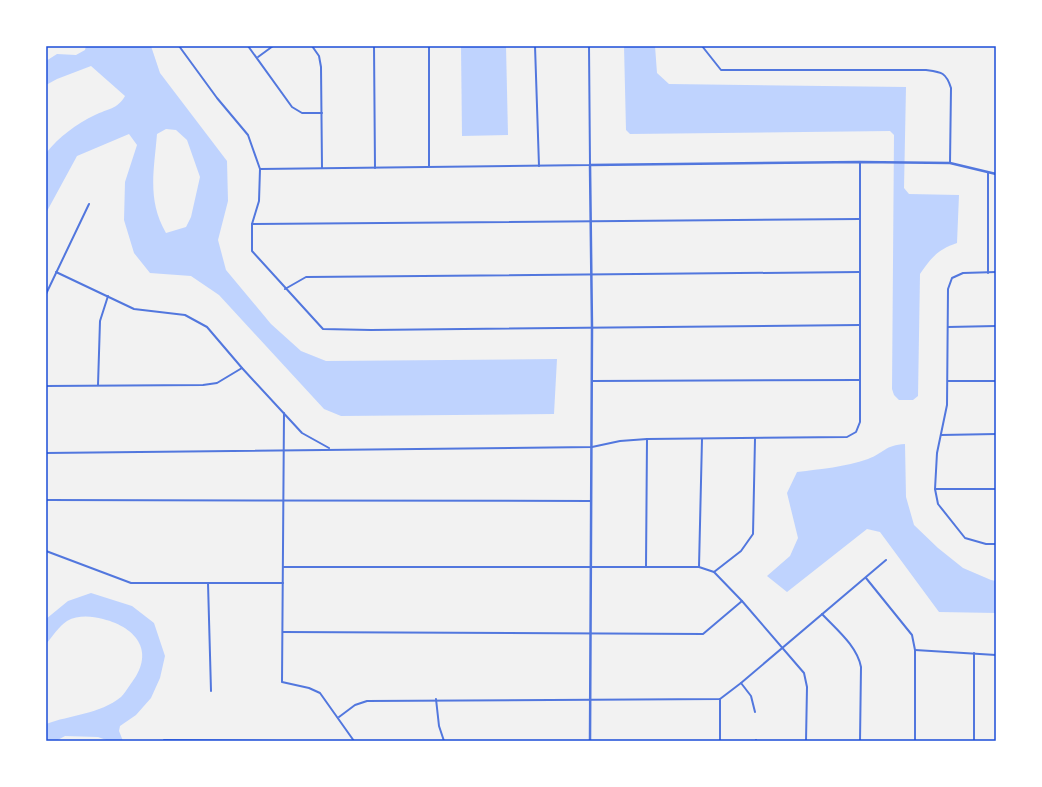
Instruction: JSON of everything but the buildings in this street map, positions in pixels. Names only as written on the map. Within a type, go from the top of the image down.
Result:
[{"type":"street","points":[[179,46],[217,98],[248,135],[260,169],[259,201],[252,224],[252,251],[323,329],[371,330],[860,326]]},
{"type":"street","points":[[248,46],[292,107],[302,113],[322,113]]},
{"type":"street","points":[[257,58],[273,46]]},
{"type":"street","points":[[312,46],[319,56],[320,61],[322,168]]},
{"type":"street","points":[[374,46],[376,168]]},
{"type":"street","points":[[429,46],[429,166]]},
{"type":"street","points":[[535,46],[539,166]]},
{"type":"street","points":[[588,46],[590,273],[592,328],[590,741]]},
{"type":"street","points":[[702,46],[721,70],[926,70],[939,72],[948,78],[951,88],[950,163]]},
{"type":"street","points":[[46,453],[330,448],[592,447],[620,440],[847,437],[856,432],[860,422],[860,162]]},
{"type":"street","points":[[260,169],[891,162],[950,163],[996,174]]},
{"type":"street","points":[[988,171],[988,273]]},
{"type":"street","points":[[46,294],[89,204]]},
{"type":"street","points":[[252,224],[590,220],[860,219]]},
{"type":"street","points":[[56,272],[134,309],[185,315],[207,327],[242,368],[302,432],[330,448]]},
{"type":"street","points":[[285,289],[306,277],[590,273],[860,272]]},
{"type":"street","points":[[996,272],[963,273],[952,278],[948,290],[947,405],[936,453],[935,489],[938,504],[965,538],[986,544],[996,544]]},
{"type":"street","points":[[98,385],[100,321],[108,296]]},
{"type":"street","points":[[948,327],[996,326]]},
{"type":"street","points":[[46,386],[203,385],[217,383],[242,368]]},
{"type":"street","points":[[592,381],[859,380]]},
{"type":"street","points":[[948,381],[996,380]]},
{"type":"street","points":[[284,413],[282,682],[309,688],[320,693],[339,717],[354,741]]},
{"type":"street","points":[[940,435],[996,434]]},
{"type":"street","points":[[646,566],[647,439]]},
{"type":"street","points":[[699,567],[702,439]]},
{"type":"street","points":[[714,572],[741,551],[753,534],[755,439]]},
{"type":"street","points":[[935,489],[996,489]]},
{"type":"street","points":[[46,500],[591,501]]},
{"type":"street","points":[[46,551],[131,583],[283,583]]},
{"type":"street","points":[[339,717],[355,705],[367,700],[720,699],[741,683],[886,560]]},
{"type":"street","points":[[283,567],[699,567],[714,572],[742,601],[804,672],[807,687],[806,741]]},
{"type":"street","points":[[866,578],[912,635],[915,650],[915,741]]},
{"type":"street","points":[[208,583],[211,691]]},
{"type":"street","points":[[283,632],[703,634],[742,601]]},
{"type":"street","points":[[822,614],[856,652],[860,660],[860,741]]},
{"type":"street","points":[[915,650],[996,655]]},
{"type":"street","points":[[974,653],[974,741]]},
{"type":"street","points":[[741,683],[751,696],[755,712]]},
{"type":"street","points":[[436,699],[439,726],[444,741]]},
{"type":"street","points":[[720,699],[720,741]]},
{"type":"street","points":[[164,740],[279,741]]},
{"type":"water","points":[[86,46],[151,46],[160,73],[227,161],[228,201],[218,240],[226,270],[271,324],[301,351],[326,361],[557,359],[554,414],[341,416],[324,409],[219,295],[191,276],[150,273],[134,253],[124,220],[125,182],[137,145],[129,134],[77,156],[46,213],[46,153],[62,136],[81,122],[116,106],[125,96],[91,66],[57,79],[46,85],[46,61],[57,54],[76,55],[85,50]],"holes":[[[166,129],[176,130],[187,140],[200,177],[191,217],[186,227],[166,233],[160,221],[154,197],[153,185],[157,134]]]},
{"type":"water","points":[[461,46],[506,46],[508,135],[462,136]]},
{"type":"water","points":[[624,46],[655,46],[657,73],[669,84],[906,87],[904,188],[909,194],[959,195],[957,243],[940,251],[920,274],[918,396],[913,400],[899,400],[894,395],[892,389],[894,135],[890,131],[630,134],[626,130]]},
{"type":"water","points":[[905,444],[906,497],[914,525],[938,548],[963,568],[996,581],[996,613],[939,612],[880,532],[867,529],[787,592],[767,576],[790,556],[798,538],[787,493],[797,472],[859,462],[873,457],[893,446]]},
{"type":"water","points":[[91,593],[132,606],[154,623],[165,656],[160,678],[151,698],[136,715],[120,726],[119,731],[123,741],[109,741],[98,737],[65,736],[56,741],[46,741],[46,724],[94,711],[113,703],[121,697],[138,673],[142,662],[142,652],[134,635],[115,623],[98,618],[80,617],[67,621],[58,629],[46,644],[46,619],[68,601]]}]
